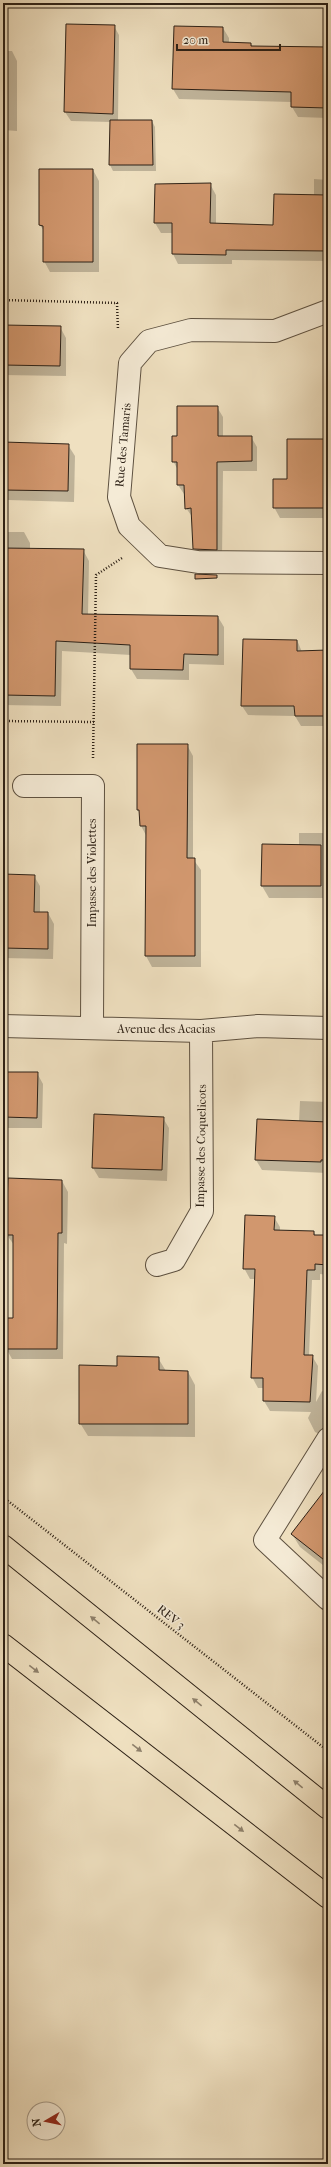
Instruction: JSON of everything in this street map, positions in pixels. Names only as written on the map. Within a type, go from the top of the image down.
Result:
[{"type":"main road","points":[[3,1546],[328,1808]]},
{"type":"main road","points":[[3,1645],[328,1897]]},
{"type":"street","name":"Rue des Tamaris","points":[[328,311],[275,331],[191,330],[149,341],[130,363],[119,497],[129,526],[160,556],[198,562],[328,563]]},
{"type":"street","points":[[24,786],[93,786]]},
{"type":"street","name":"Impasse des Violettes","points":[[92,1028],[93,786]]},
{"type":"street","name":"Avenue des Acacias","points":[[3,1026],[201,1031],[258,1026],[328,1028]]},
{"type":"street","name":"Impasse des Coquelicots","points":[[157,1265],[174,1260],[202,1210],[201,1031]]},
{"type":"street","points":[[327,1442],[265,1540],[328,1599]]},
{"type":"path","points":[[3,300],[117,303],[119,334]]},
{"type":"path","points":[[93,786],[96,575],[120,559]]},
{"type":"path","points":[[3,721],[94,722]]},
{"type":"path","name":"REV 3","points":[[3,1497],[328,1751]]},
{"type":"building","points":[[66,24],[115,25],[113,114],[64,112]]},
{"type":"building","points":[[174,26],[223,27],[223,42],[251,43],[251,46],[328,47],[328,108],[291,107],[291,92],[172,89]]},
{"type":"building","points":[[110,120],[152,120],[153,165],[109,165]]},
{"type":"building","points":[[39,169],[93,169],[93,262],[43,262],[43,226],[39,225]]},
{"type":"building","points":[[211,183],[210,223],[273,225],[274,194],[328,195],[328,251],[226,250],[226,255],[172,254],[172,223],[154,223],[155,184]]},
{"type":"building","points":[[3,325],[61,326],[60,366],[3,365]]},
{"type":"building","points":[[177,406],[218,406],[218,436],[252,436],[252,461],[217,462],[217,550],[193,549],[191,508],[185,509],[184,485],[177,485],[177,462],[172,462],[172,436],[177,436]]},
{"type":"building","points":[[287,439],[327,439],[327,508],[273,508],[273,479],[287,479]]},
{"type":"building","points":[[3,442],[69,444],[68,491],[3,490]]},
{"type":"building","points":[[3,548],[84,549],[82,614],[218,616],[218,655],[184,654],[183,670],[130,669],[130,645],[56,641],[55,696],[3,695]]},
{"type":"building","points":[[195,574],[217,575],[217,578],[195,579]]},
{"type":"building","points":[[243,639],[297,640],[297,651],[328,650],[328,716],[295,716],[294,706],[241,706]]},
{"type":"building","points":[[137,744],[188,744],[187,858],[195,858],[195,956],[145,956],[146,826],[140,826],[139,810],[137,810]]},
{"type":"building","points":[[262,844],[321,845],[321,886],[261,886]]},
{"type":"building","points":[[3,874],[35,875],[34,912],[48,912],[48,949],[3,948]]},
{"type":"building","points":[[3,1072],[38,1072],[37,1118],[3,1117]]},
{"type":"building","points":[[94,1114],[164,1117],[162,1170],[92,1168]]},
{"type":"building","points":[[257,1119],[328,1122],[328,1160],[321,1160],[321,1162],[255,1160]]},
{"type":"building","points":[[8,1178],[62,1180],[62,1233],[58,1233],[57,1349],[5,1349],[5,1318],[13,1318],[13,1235],[6,1235]]},
{"type":"building","points":[[245,1215],[275,1216],[274,1230],[314,1231],[314,1235],[328,1235],[328,1265],[315,1264],[315,1270],[307,1270],[304,1355],[313,1355],[310,1402],[263,1401],[263,1378],[251,1378],[255,1269],[243,1269]]},
{"type":"building","points":[[117,1356],[159,1357],[159,1370],[188,1371],[188,1424],[79,1424],[79,1365],[117,1366]]},
{"type":"building","points":[[328,1486],[328,1563],[291,1534]]}]
